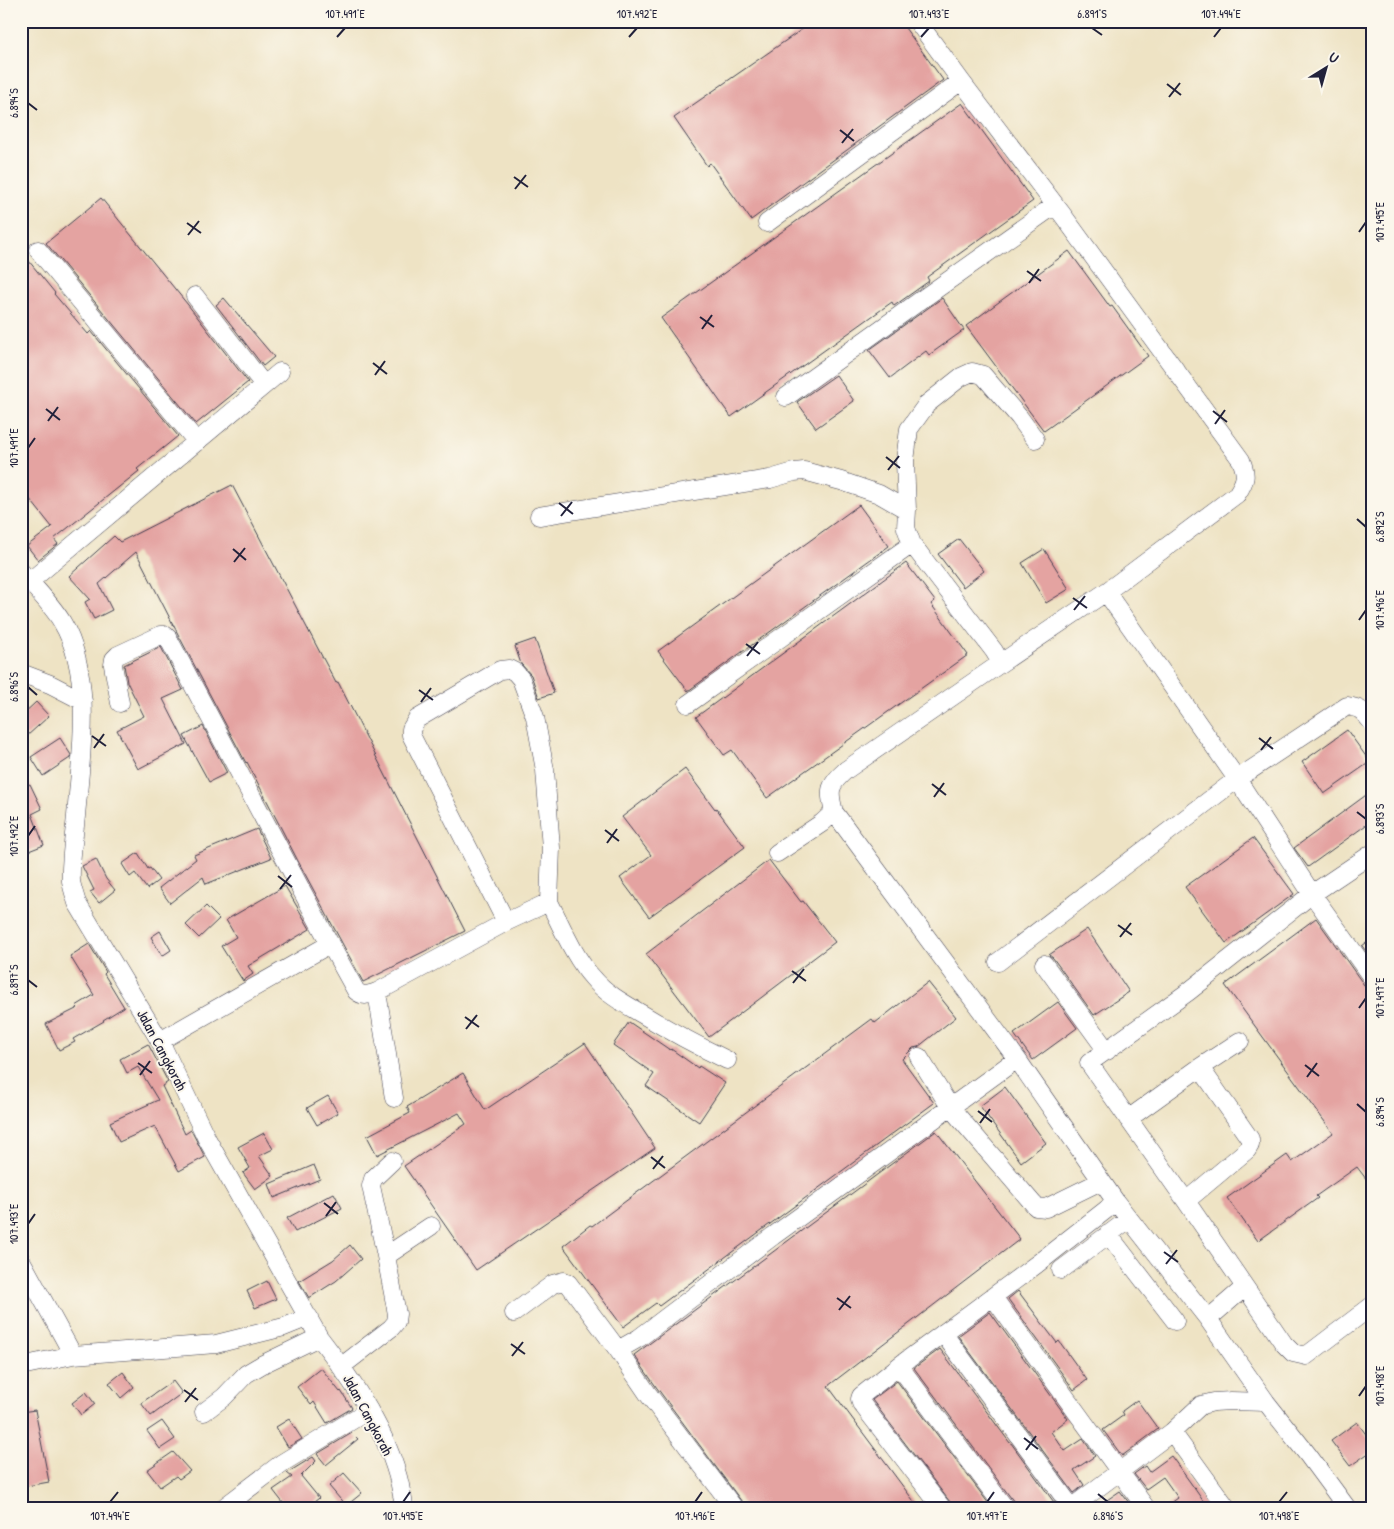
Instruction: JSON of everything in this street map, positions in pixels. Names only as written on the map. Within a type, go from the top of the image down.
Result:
[{"type":"street","points":[[918,21],[1241,460],[1246,472],[1244,483],[1237,494],[1106,592],[846,770],[831,786],[830,796],[834,812],[1017,1059],[1050,1096],[1101,1181],[1116,1202],[1208,1319],[1266,1402],[1347,1508]]},
{"type":"street","points":[[767,223],[961,81]]},
{"type":"street","points":[[786,397],[1055,205]]},
{"type":"street","points":[[38,250],[197,442]]},
{"type":"street","points":[[195,296],[264,385]]},
{"type":"street","points":[[25,577],[197,442],[280,372]]},
{"type":"street","points":[[1001,663],[912,544],[906,528],[905,461],[909,430],[926,404],[972,372],[983,375],[1035,439]]},
{"type":"street","points":[[539,516],[770,480],[794,472],[804,471],[879,494],[907,510]]},
{"type":"street","points":[[688,704],[912,544]]},
{"type":"street","name":"Jalan Cangkorah","points":[[25,577],[62,621],[71,639],[78,661],[83,702],[71,882],[77,903],[160,1041],[207,1139],[319,1337],[342,1366],[369,1410],[396,1466],[404,1508]]},
{"type":"street","points":[[1106,592],[1312,894],[1373,979]]},
{"type":"street","points":[[120,703],[113,665],[114,659],[118,655],[166,635],[330,944],[356,991],[361,995],[366,996],[377,992],[506,922],[549,902]]},
{"type":"street","points":[[506,922],[411,735],[411,729],[417,719],[500,670],[509,669],[520,678],[535,717],[545,770],[551,848],[549,902],[580,961],[591,977],[618,1000],[678,1036],[727,1060]]},
{"type":"street","points":[[21,673],[50,684],[83,702]]},
{"type":"street","points":[[998,962],[1236,780],[1347,706],[1358,707],[1373,724]]},
{"type":"street","points":[[777,853],[822,823],[834,812]]},
{"type":"street","points":[[1373,853],[1312,894],[1188,992],[1089,1064],[1293,1353],[1306,1356],[1373,1305]]},
{"type":"street","points":[[160,1041],[330,944]]},
{"type":"street","points":[[1044,964],[1107,1051]]},
{"type":"street","points":[[377,992],[394,1098]]},
{"type":"street","points":[[1128,1119],[1240,1040]]},
{"type":"street","points":[[919,1057],[950,1107],[1036,1207],[1046,1208],[1101,1181]]},
{"type":"street","points":[[618,1350],[639,1338],[773,1236],[1017,1059]]},
{"type":"street","points":[[1186,1201],[1247,1150],[1250,1145],[1250,1139],[1199,1068]]},
{"type":"street","points":[[342,1366],[396,1322],[397,1314],[371,1186],[373,1179],[392,1161]]},
{"type":"street","points":[[942,1508],[861,1403],[860,1399],[863,1394],[899,1366],[1116,1202]]},
{"type":"street","points":[[1061,1270],[1129,1219]]},
{"type":"street","points":[[386,1256],[431,1226]]},
{"type":"street","points":[[1108,1234],[1175,1321]]},
{"type":"street","points":[[21,1260],[73,1355]]},
{"type":"street","points":[[514,1313],[553,1284],[564,1281],[568,1283],[648,1394],[734,1508]]},
{"type":"street","points":[[1208,1319],[1245,1287]]},
{"type":"street","points":[[993,1296],[1146,1508]]},
{"type":"street","points":[[21,1366],[73,1355],[216,1344],[284,1327],[309,1317]]},
{"type":"street","points":[[943,1333],[1072,1508],[1172,1432],[1201,1405],[1231,1401],[1266,1402]]},
{"type":"street","points":[[204,1412],[224,1397],[246,1374],[319,1337]]},
{"type":"street","points":[[899,1366],[1005,1508]]},
{"type":"street","points":[[223,1508],[282,1463],[369,1410]]},
{"type":"street","points":[[1172,1432],[1227,1508]]},
{"type":"building","points":[[814,21],[900,21],[943,80],[751,220],[710,163],[707,166],[674,118]]},
{"type":"building","points":[[962,103],[1033,201],[927,277],[929,281],[894,306],[892,302],[731,417],[661,318]]},
{"type":"building","points":[[101,198],[248,382],[196,424],[46,243]]},
{"type":"building","points":[[1069,251],[1148,356],[1044,431],[966,326]]},
{"type":"building","points":[[28,260],[88,334],[91,331],[178,436],[137,469],[139,471],[54,539],[58,544],[38,560],[27,546],[52,527],[21,488],[21,265]]},
{"type":"building","points":[[224,298],[274,357],[263,366],[216,305]]},
{"type":"building","points":[[942,298],[964,330],[929,355],[926,351],[890,378],[869,350]]},
{"type":"building","points":[[836,375],[854,401],[816,428],[797,402]]},
{"type":"building","points":[[232,485],[336,683],[338,682],[465,931],[363,982],[136,552],[99,584],[112,610],[94,619],[85,602],[90,599],[69,576],[114,536],[120,542]]},
{"type":"building","points":[[859,505],[889,546],[688,691],[658,651]]},
{"type":"building","points":[[959,539],[984,571],[963,587],[938,554]]},
{"type":"building","points":[[1044,549],[1069,589],[1046,603],[1022,563]]},
{"type":"building","points":[[906,563],[935,601],[931,604],[968,655],[767,798],[732,750],[724,755],[696,717]]},
{"type":"building","points":[[535,639],[554,693],[539,698],[531,675],[521,664],[515,646]]},
{"type":"building","points":[[161,647],[183,690],[163,699],[186,744],[138,769],[117,730],[144,716],[127,682],[124,665]]},
{"type":"building","points":[[36,702],[49,716],[27,736],[21,730],[21,716]]},
{"type":"building","points":[[203,726],[227,773],[209,782],[184,736]]},
{"type":"building","points":[[1347,730],[1370,762],[1324,794],[1302,762]]},
{"type":"building","points":[[60,738],[71,755],[70,758],[43,776],[31,757]]},
{"type":"building","points":[[685,769],[745,847],[649,917],[620,878],[651,855],[622,817]]},
{"type":"building","points":[[30,784],[42,809],[32,814],[44,845],[21,854],[21,788]]},
{"type":"building","points":[[1373,790],[1373,820],[1308,867],[1294,848]]},
{"type":"building","points":[[257,829],[271,858],[206,884],[203,877],[170,903],[159,888],[196,859],[194,855]]},
{"type":"building","points":[[1253,838],[1294,894],[1226,943],[1185,887]]},
{"type":"building","points":[[138,853],[148,869],[150,868],[159,880],[147,889],[135,873],[130,877],[122,864]]},
{"type":"building","points":[[96,859],[106,879],[115,890],[99,903],[90,892],[94,890],[82,866]]},
{"type":"building","points":[[769,860],[835,942],[709,1037],[646,954]]},
{"type":"building","points":[[285,886],[310,929],[248,966],[253,974],[243,981],[221,946],[236,937],[226,920]]},
{"type":"building","points":[[206,906],[219,919],[199,938],[186,925]]},
{"type":"building","points":[[1316,918],[1364,985],[1373,989],[1373,1188],[1357,1167],[1258,1241],[1227,1198],[1287,1155],[1292,1162],[1333,1133],[1225,985]]},
{"type":"building","points":[[1087,929],[1129,992],[1094,1015],[1049,955]]},
{"type":"building","points":[[160,931],[171,950],[162,956],[151,937]]},
{"type":"building","points":[[1373,938],[1373,960],[1362,946]]},
{"type":"building","points":[[89,944],[124,1007],[73,1039],[75,1042],[59,1050],[46,1024],[78,1008],[76,1006],[94,995],[70,956]]},
{"type":"building","points":[[928,982],[956,1017],[918,1047],[913,1048],[902,1059],[934,1103],[659,1306],[656,1303],[623,1327],[563,1246],[872,1019],[875,1023]]},
{"type":"building","points":[[1058,1002],[1077,1028],[1033,1060],[1014,1034]]},
{"type":"building","points":[[629,1022],[698,1068],[699,1066],[725,1083],[699,1122],[646,1086],[654,1074],[613,1045]]},
{"type":"building","points":[[585,1043],[655,1148],[476,1270],[404,1166],[466,1124],[459,1113],[377,1155],[367,1136],[410,1113],[407,1107],[463,1073],[485,1110]]},
{"type":"building","points":[[148,1044],[168,1082],[162,1086],[185,1134],[191,1130],[205,1157],[179,1171],[155,1126],[119,1142],[110,1122],[158,1100],[138,1067],[127,1073],[120,1059]]},
{"type":"building","points":[[1005,1087],[1046,1143],[1021,1162],[980,1106]]},
{"type":"building","points":[[328,1096],[338,1113],[317,1125],[307,1108]]},
{"type":"building","points":[[936,1131],[1020,1239],[828,1386],[919,1508],[744,1508],[742,1502],[634,1355]]},
{"type":"building","points":[[264,1133],[273,1149],[259,1156],[273,1176],[255,1189],[243,1173],[250,1168],[238,1147]]},
{"type":"building","points":[[314,1165],[320,1179],[274,1198],[269,1184]]},
{"type":"building","points":[[334,1193],[342,1208],[295,1232],[287,1218]]},
{"type":"building","points":[[350,1245],[361,1259],[336,1281],[309,1298],[299,1281],[333,1260]]},
{"type":"building","points":[[267,1281],[276,1299],[255,1308],[247,1291]]},
{"type":"building","points":[[1018,1291],[1057,1343],[1059,1341],[1087,1380],[1074,1390],[1008,1299]]},
{"type":"building","points":[[990,1312],[1068,1419],[1051,1432],[1065,1451],[1083,1439],[1095,1456],[1074,1470],[1084,1485],[1074,1493],[958,1336]]},
{"type":"building","points":[[940,1349],[1056,1505],[1052,1508],[1015,1508],[1014,1502],[914,1368]]},
{"type":"building","points":[[321,1368],[341,1391],[352,1408],[327,1423],[314,1402],[311,1405],[297,1387]]},
{"type":"building","points":[[123,1372],[134,1387],[121,1398],[109,1383]]},
{"type":"building","points":[[173,1381],[182,1393],[151,1416],[141,1403]]},
{"type":"building","points":[[897,1381],[992,1508],[953,1508],[872,1400]]},
{"type":"building","points":[[86,1392],[95,1404],[81,1415],[72,1403]]},
{"type":"building","points":[[1137,1400],[1158,1429],[1122,1456],[1103,1430],[1124,1415],[1122,1411]]},
{"type":"building","points":[[35,1410],[49,1482],[21,1487],[21,1412]]},
{"type":"building","points":[[289,1419],[302,1439],[288,1447],[276,1427]]},
{"type":"building","points":[[162,1421],[175,1439],[160,1449],[147,1431]]},
{"type":"building","points":[[1357,1422],[1373,1444],[1373,1450],[1350,1466],[1331,1441]]},
{"type":"building","points":[[352,1433],[358,1439],[326,1465],[317,1454]]},
{"type":"building","points":[[173,1452],[190,1471],[179,1479],[176,1476],[160,1487],[147,1470]]},
{"type":"building","points":[[1171,1456],[1208,1508],[1164,1508],[1178,1498],[1163,1477],[1146,1489],[1134,1474],[1145,1466],[1149,1472]]},
{"type":"building","points":[[313,1457],[316,1461],[301,1476],[319,1498],[307,1508],[287,1508],[273,1490],[292,1477],[287,1473]]},
{"type":"building","points":[[344,1473],[362,1493],[346,1506],[329,1486]]},
{"type":"building","points":[[1120,1491],[1133,1508],[1098,1508],[1107,1500]]}]
